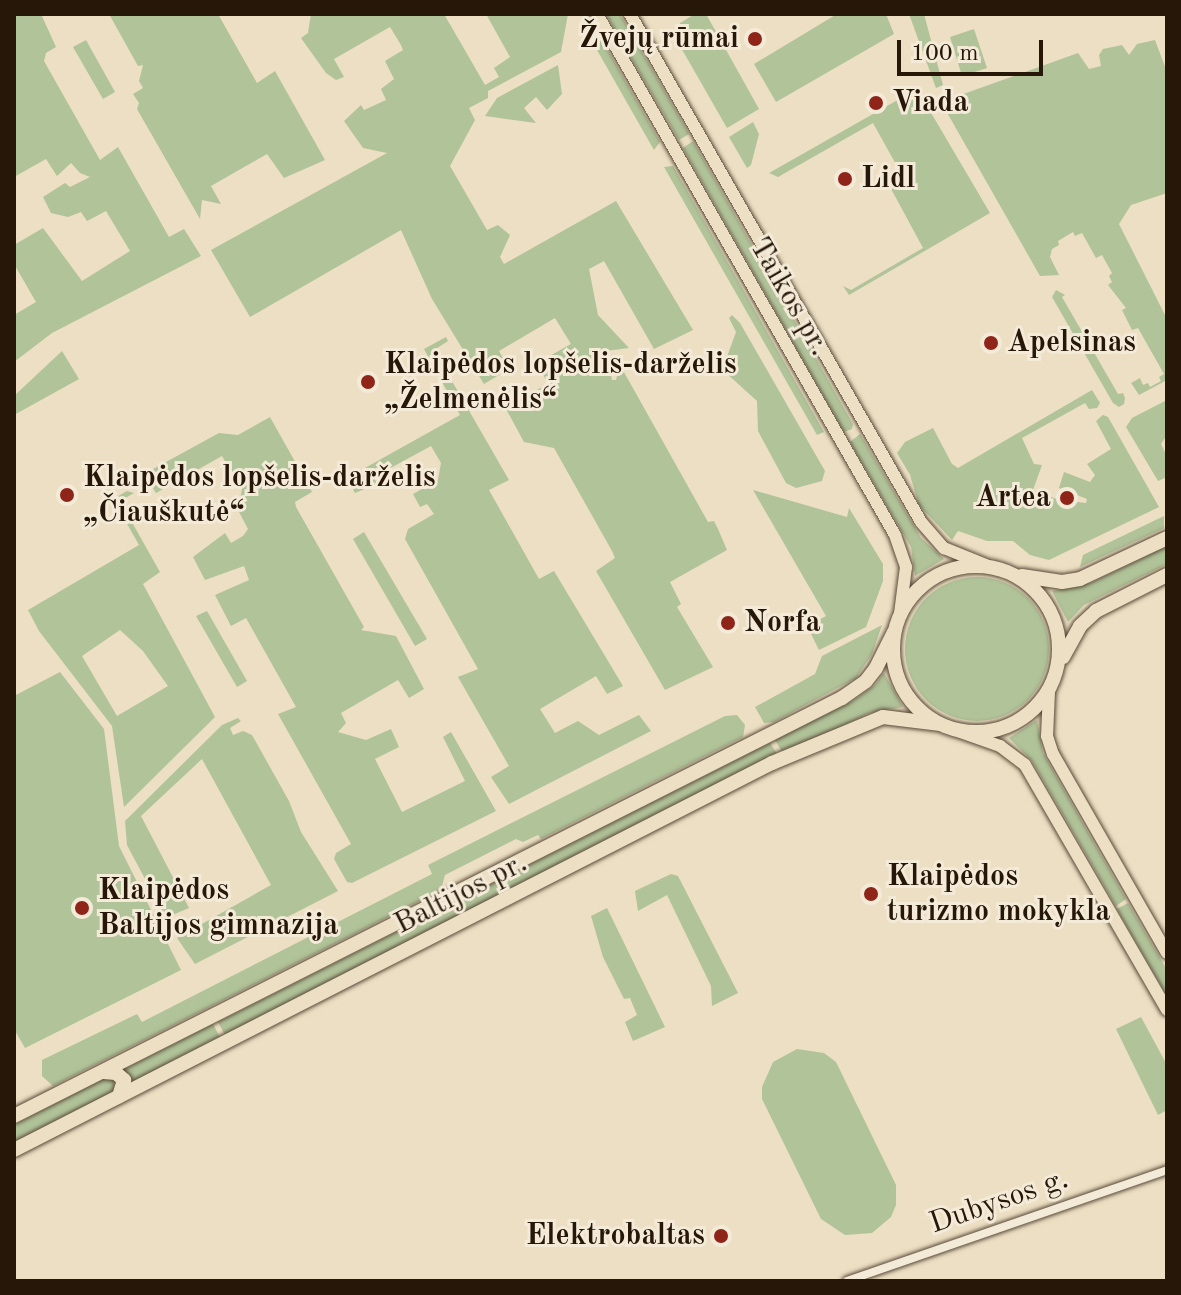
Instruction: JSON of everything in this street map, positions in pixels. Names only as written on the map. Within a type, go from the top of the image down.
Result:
[{"type":"highway","points":[[1167,538],[1080,579],[1042,581],[988,566],[964,566],[931,578],[913,594],[900,614],[894,632],[892,650],[899,680],[921,712],[939,724],[958,731],[979,732],[1010,725],[1036,708],[1049,691],[1070,639],[1096,611],[1167,575]]},
{"type":"highway","points":[[1013,573],[1033,587],[1048,606],[1059,636],[1058,668]]},
{"type":"highway","name":"Baltijos pr.","points":[[14,1116],[842,698],[866,681],[894,632]]},
{"type":"highway","name":"Baltijos pr.","points":[[14,1150],[772,763],[883,717],[939,724]]},
{"type":"highway","points":[[104,1072],[116,1073],[124,1080],[119,1096]]},
{"type":"main road","name":"Taikos pr.","points":[[597,14],[895,535],[906,567],[900,614]]},
{"type":"main road","name":"Taikos pr.","points":[[630,14],[921,522],[944,548],[988,566]]},
{"type":"main road","points":[[1049,691],[1047,736],[1053,754],[1167,953]]},
{"type":"main road","points":[[958,731],[1000,746],[1025,765],[1167,1010]]},
{"type":"street","name":"Dubysos g.","points":[[847,1281],[1167,1170]]},
{"type":"green space","points":[[14,14],[41,14],[56,47],[46,53],[44,61],[100,160],[118,147],[169,237],[184,229],[201,256],[52,333],[14,362],[14,315],[36,302],[14,264],[14,245],[43,228],[82,281],[130,251],[106,211],[87,221],[81,212],[68,217],[51,213],[43,197],[65,183],[70,187],[90,177],[80,173],[71,163],[57,176],[46,159],[14,177]]},
{"type":"green space","points":[[109,14],[218,14],[257,83],[275,71],[325,160],[284,178],[267,154],[211,186],[221,204],[202,200],[200,219],[137,109],[139,103],[133,94],[143,88],[139,81],[143,65],[138,66]]},
{"type":"green space","points":[[311,14],[444,14],[485,85],[499,77],[494,68],[510,57],[486,14],[568,14],[561,52],[488,91],[488,98],[469,108],[475,120],[450,166],[487,230],[498,225],[510,235],[500,257],[504,264],[616,201],[693,330],[654,349],[604,261],[589,269],[598,315],[629,348],[606,351],[612,380],[616,380],[620,365],[708,522],[714,521],[727,550],[670,582],[681,604],[677,607],[713,667],[665,690],[596,571],[615,558],[554,448],[524,442],[505,407],[548,384],[537,363],[571,344],[555,318],[499,351],[509,369],[484,384],[432,299],[401,230],[250,317],[211,250],[387,153],[363,148],[344,121],[361,105],[364,110],[386,100],[381,89],[394,79],[385,61],[403,50],[401,45],[390,27],[334,59],[344,77],[336,80],[326,73],[301,38],[308,33]]},
{"type":"green space","points":[[606,14],[620,14],[689,134],[679,140]]},
{"type":"green space","points":[[695,14],[706,14],[759,109],[727,128],[676,39],[680,23]]},
{"type":"green space","points":[[837,14],[886,14],[894,34],[776,102],[754,64]]},
{"type":"green space","points":[[909,14],[924,14],[943,85],[936,88]]},
{"type":"green space","points":[[974,29],[987,68],[962,76],[950,37]]},
{"type":"green space","points":[[86,40],[115,92],[103,99],[73,47]]},
{"type":"green space","points":[[602,40],[660,142],[654,150],[593,43]]},
{"type":"green space","points":[[1155,40],[1167,72],[1167,193],[1131,205],[1119,224],[1167,319],[1167,380],[1139,395],[1131,383],[1140,378],[1143,385],[1148,383],[1150,387],[1161,381],[1159,377],[1164,374],[1138,328],[1132,330],[1122,310],[1126,308],[1108,285],[1112,282],[1109,276],[1112,273],[1102,255],[1096,258],[1082,233],[1075,236],[1073,232],[1058,241],[1059,245],[1052,249],[1050,257],[1059,275],[1040,276],[941,102],[1078,53],[1089,69],[1101,66],[1099,55],[1103,49],[1122,45],[1129,55],[1137,44]]},
{"type":"green space","points":[[558,65],[562,94],[547,110],[536,97],[524,108],[536,123],[485,116],[497,98]]},
{"type":"green space","points":[[917,89],[990,213],[849,295],[843,286],[851,290],[923,248],[889,185],[903,177],[873,123],[778,177],[769,173]]},
{"type":"green space","points":[[753,122],[759,134],[751,165],[747,168],[729,137]]},
{"type":"green space","points":[[693,141],[853,424],[852,429],[844,432],[683,148]]},
{"type":"green space","points":[[673,166],[824,432],[817,435],[664,167]]},
{"type":"green space","points":[[1056,290],[1065,295],[1062,297],[1118,394],[1123,393],[1124,404],[1119,407],[1113,403],[1052,297]]},
{"type":"green space","points":[[732,315],[740,323],[825,471],[822,481],[796,488],[786,483],[758,431],[757,401],[725,372],[724,365],[736,332],[729,318]]},
{"type":"green space","points":[[446,337],[448,341],[434,350],[509,480],[489,490],[539,579],[554,571],[623,686],[607,694],[596,676],[540,709],[555,733],[578,721],[599,735],[639,715],[651,731],[509,804],[491,777],[509,766],[458,677],[478,669],[405,539],[408,529],[434,514],[427,504],[420,507],[413,494],[438,480],[441,463],[431,446],[374,477],[377,484],[355,493],[347,478],[460,415],[424,349]]},
{"type":"green space","points":[[62,351],[79,379],[14,415],[14,396]]},
{"type":"green space","points":[[1092,390],[1100,403],[1097,408],[1089,409],[1085,403],[1022,438],[1034,464],[1042,465],[1033,490],[1059,500],[1086,503],[1087,499],[1059,488],[1064,472],[1090,482],[1095,475],[1087,464],[1111,449],[1096,421],[1103,415],[1108,417],[1159,507],[1049,560],[1030,555],[1013,541],[987,541],[958,531],[952,540],[919,505],[910,475],[897,453],[905,442],[933,428],[952,464],[958,468]]},
{"type":"green space","points":[[1167,400],[1167,435],[1161,444],[1167,456],[1167,477],[1158,481],[1126,427],[1132,418]]},
{"type":"green space","points":[[270,417],[312,492],[295,502],[296,507],[364,627],[361,630],[396,636],[424,689],[409,698],[398,680],[341,713],[346,723],[338,732],[366,740],[391,729],[399,747],[375,759],[402,812],[465,781],[443,737],[451,732],[496,811],[352,883],[347,882],[334,859],[336,853],[351,844],[278,714],[296,707],[246,618],[231,626],[215,595],[249,580],[244,566],[205,580],[193,557],[225,533],[231,543],[248,529],[238,510],[245,473],[241,468],[232,473],[222,456],[156,493],[144,474],[219,433],[238,435]]},
{"type":"green space","points":[[860,434],[921,538],[944,559],[915,576],[911,547],[850,442]]},
{"type":"green space","points":[[753,490],[847,517],[849,508],[883,564],[883,581],[866,627],[819,650],[807,626],[826,616]]},
{"type":"green space","points":[[127,491],[134,493],[120,501],[160,572],[143,584],[215,717],[124,807],[112,726],[39,631],[28,610],[139,545],[113,499]],"holes":[[[120,630],[143,651],[168,686],[117,716],[82,656]]]},
{"type":"green space","points":[[1164,516],[1164,528],[1080,567],[1083,555]]},
{"type":"green space","points":[[364,532],[427,639],[415,646],[353,539]]},
{"type":"green space","points":[[1167,546],[1167,564],[1084,605],[1068,622],[1052,591],[1091,583]]},
{"type":"green space","points":[[977,577],[1005,582],[1028,598],[1044,621],[1049,649],[1044,677],[1028,700],[1005,716],[977,721],[949,716],[926,700],[910,677],[905,649],[910,621],[926,598],[949,582]]},
{"type":"green space","points":[[207,611],[247,681],[237,687],[196,616]]},
{"type":"green space","points":[[882,625],[872,654],[856,678],[774,722],[764,723],[755,707],[815,674],[822,656]]},
{"type":"green space","name":"Klaipėdos Baltijos gimnazija","points":[[60,672],[104,729],[119,846],[181,970],[25,1048],[14,1029],[14,696]]},
{"type":"green space","points":[[884,673],[903,707],[869,713],[784,755],[775,740],[853,701],[875,685]]},
{"type":"green space","points":[[737,715],[745,725],[743,737],[541,839],[538,835],[523,842],[516,839],[445,875],[441,890],[53,1086],[42,1076],[42,1060],[137,1014],[142,1022],[432,874],[428,865],[725,716]]},
{"type":"green space","points":[[238,718],[241,721],[230,728],[233,735],[243,731],[252,735],[289,801],[301,832],[338,891],[195,964],[177,938],[271,885],[202,759],[141,816],[189,908],[170,916],[162,911],[127,845],[125,821],[222,725]]},
{"type":"green space","points":[[1037,720],[1043,753],[1126,899],[1116,906],[1032,761],[1009,738]]},
{"type":"green space","points":[[770,743],[779,757],[226,1037],[218,1022]]},
{"type":"green space","points":[[671,874],[678,876],[738,993],[712,1006],[711,986],[667,895],[638,911],[635,891]]},
{"type":"green space","points":[[1128,903],[1167,970],[1167,996],[1117,909]]},
{"type":"green space","points":[[607,908],[665,1027],[633,1041],[625,1022],[637,1015],[630,998],[624,999],[603,957],[591,916]]},
{"type":"green space","points":[[1141,1017],[1167,1065],[1167,1110],[1158,1115],[1116,1029]]},
{"type":"green space","points":[[213,1024],[221,1039],[132,1083],[123,1070]]},
{"type":"green space","points":[[797,1049],[824,1053],[836,1062],[896,1185],[896,1205],[891,1217],[872,1233],[845,1235],[821,1219],[762,1099],[762,1087],[773,1062]]},
{"type":"green space","points":[[105,1078],[113,1080],[115,1091],[14,1143],[14,1125]]},
{"type":"place","name":"Žvejų rūmai","points":[[755,39]]},
{"type":"place","name":"Viada","points":[[876,103]]},
{"type":"place","name":"Lidl","points":[[845,179]]},
{"type":"place","name":"Apelsinas","points":[[991,343]]},
{"type":"place","name":"Klaipėdos lopšelis-darželis „Želmenėlis“","points":[[368,382]]},
{"type":"place","name":"Klaipėdos lopšelis-darželis „Čiauškutė“","points":[[67,495]]},
{"type":"place","name":"Artea","points":[[1067,498]]},
{"type":"place","name":"Norfa","points":[[728,623]]},
{"type":"place","name":"Klaipėdos turizmo mokykla","points":[[871,894]]},
{"type":"place","name":"Klaipėdos Baltijos gimnazija","points":[[82,908]]},
{"type":"place","name":"Elektrobaltas","points":[[721,1236]]}]
